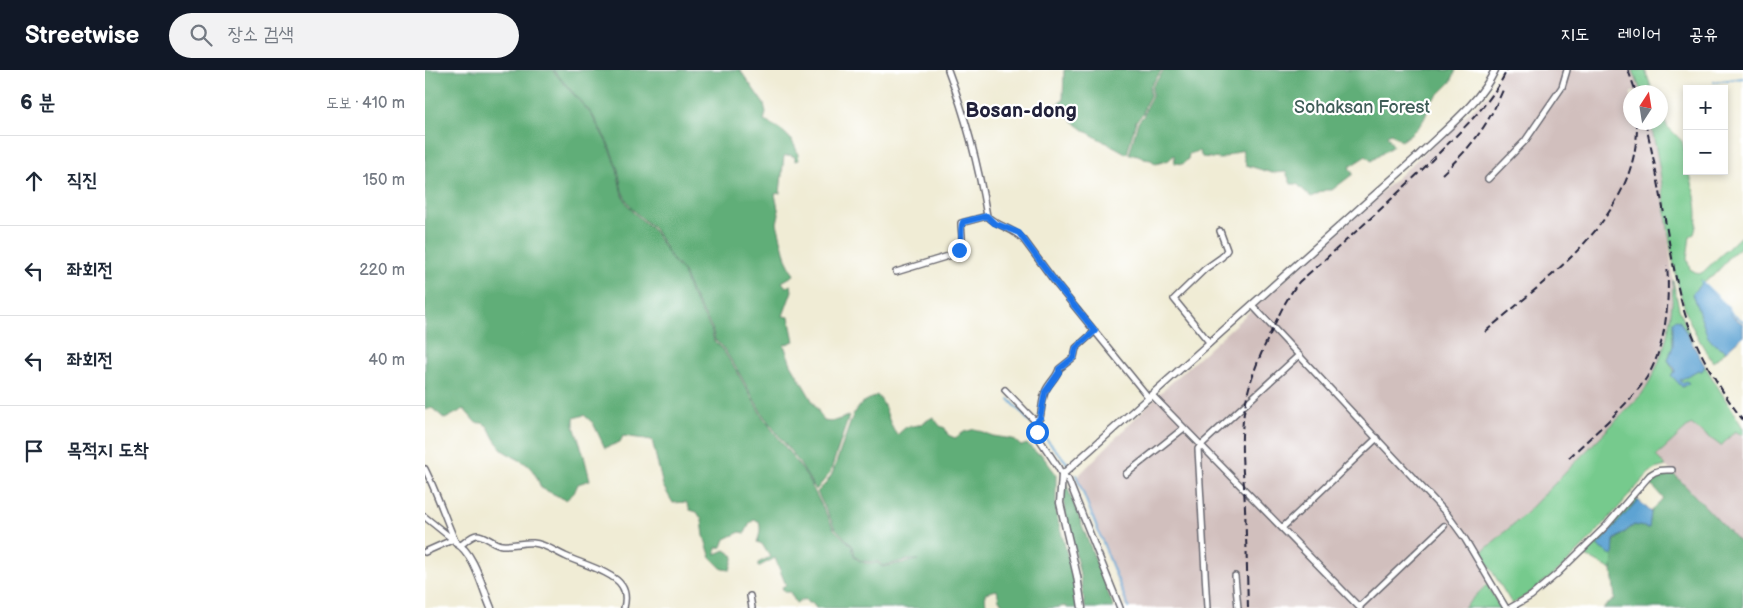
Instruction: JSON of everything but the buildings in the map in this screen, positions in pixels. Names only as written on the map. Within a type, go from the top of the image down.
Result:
[{"type":"street","points":[[948,70],[959,96],[975,152],[987,216],[994,223],[1019,233],[1058,286],[1151,397],[1201,445],[1360,608],[1444,526]]},
{"type":"street","points":[[1062,476],[1347,220],[1461,114],[1481,92],[1495,70]]},
{"type":"street","points":[[1488,179],[1525,141],[1562,86],[1567,70]]},
{"type":"street","points":[[896,272],[955,254],[963,241],[961,223],[987,216]]},
{"type":"street","points":[[1209,342],[1174,299],[1205,269],[1222,257],[1227,250],[1220,231]]},
{"type":"street","points":[[1252,305],[1447,514],[1508,608],[1531,596],[1558,573],[1605,526],[1650,475],[1655,471],[1672,470]]},
{"type":"street","points":[[1082,608],[1077,576],[1060,503],[1062,476],[1038,437],[1037,429],[1045,392],[1049,384],[1059,372],[1059,369],[1074,357],[1076,348],[1095,331]]},
{"type":"street","points":[[1207,608],[1198,450],[1201,445],[1299,355]]},
{"type":"street","points":[[1005,390],[1034,420],[1038,420]]},
{"type":"street","points":[[1126,474],[1184,428]]},
{"type":"street","points":[[1282,528],[1377,438]]},
{"type":"street","points":[[425,469],[437,494],[443,513],[457,542],[472,562],[491,608]]},
{"type":"street","points":[[1062,476],[1068,479],[1120,608]]},
{"type":"street","points":[[425,517],[457,542]]},
{"type":"street","points":[[425,552],[478,535],[496,544],[533,543],[546,546],[564,556],[594,567],[618,580],[626,598],[625,608]]},
{"type":"street","points":[[1235,576],[1237,608]]},
{"type":"street","points":[[750,596],[752,608]]},
{"type":"shaded area","points":[[1500,70],[1633,70],[1638,85],[1623,85],[1623,130],[1652,130],[1661,169],[1673,280],[1673,307],[1660,361],[1652,379],[1642,394],[1526,513],[1482,553],[1492,577],[1464,608],[1127,608],[1077,477],[1161,392],[1488,95]]},
{"type":"shaded area","points":[[1691,423],[1721,446],[1735,430],[1743,436],[1743,546],[1656,456]]},
{"type":"green space","points":[[425,70],[552,70],[591,114],[607,143],[617,169],[621,191],[626,202],[633,212],[654,231],[672,260],[683,272],[690,292],[711,329],[714,341],[721,347],[737,372],[762,416],[806,475],[834,529],[852,546],[854,556],[858,560],[865,563],[878,563],[882,567],[918,560],[908,560],[882,566],[879,562],[861,561],[855,556],[853,546],[835,528],[817,492],[832,474],[853,415],[862,403],[877,395],[881,399],[897,435],[906,427],[919,425],[933,417],[940,426],[945,428],[948,435],[955,438],[964,432],[975,429],[993,436],[1013,439],[1021,446],[1027,444],[1038,454],[1041,454],[1056,474],[1056,513],[1076,587],[1078,608],[1067,608],[1066,606],[1054,608],[1006,608],[999,600],[997,590],[985,593],[986,608],[816,608],[805,599],[796,603],[790,592],[784,592],[782,587],[786,585],[775,558],[758,567],[758,563],[770,557],[762,544],[757,542],[760,532],[759,521],[754,520],[750,523],[745,533],[740,532],[725,539],[722,547],[716,548],[716,554],[725,550],[734,556],[730,570],[722,569],[711,558],[704,536],[702,520],[697,512],[690,510],[686,502],[673,503],[663,486],[652,440],[623,436],[620,442],[605,448],[593,423],[584,415],[574,418],[574,426],[590,480],[578,484],[574,493],[566,500],[541,488],[530,467],[502,450],[486,425],[476,423],[464,409],[445,419],[432,408],[425,410]]},
{"type":"green space","points":[[553,70],[740,70],[764,104],[766,112],[764,121],[783,131],[792,141],[799,160],[795,161],[795,157],[790,155],[784,156],[780,193],[775,194],[779,214],[777,223],[786,259],[794,275],[782,282],[786,287],[791,285],[792,291],[783,316],[789,317],[794,341],[784,345],[791,364],[824,421],[831,422],[849,416],[830,473],[816,490],[798,461],[763,415],[722,346],[715,340],[712,328],[691,292],[684,272],[673,260],[655,230],[634,211],[627,201],[622,191],[618,169],[608,143],[592,114]]},
{"type":"green space","points":[[1064,70],[1162,70],[1150,87],[1150,96],[1143,114],[1136,121],[1127,154],[1080,127],[1065,112],[1059,102],[1063,101]]},
{"type":"green space","name":"Sohaksan Forest","points":[[1164,70],[1456,70],[1451,82],[1428,105],[1423,121],[1415,130],[1401,141],[1391,133],[1387,135],[1393,146],[1371,161],[1366,156],[1349,167],[1353,174],[1332,190],[1325,190],[1311,197],[1297,184],[1291,184],[1286,172],[1272,173],[1246,165],[1242,150],[1221,159],[1202,157],[1199,151],[1189,154],[1188,159],[1183,164],[1175,163],[1174,155],[1169,160],[1156,164],[1139,155],[1129,155],[1138,122],[1144,115],[1152,96],[1152,87]]},
{"type":"green space","points":[[1633,70],[1645,70],[1650,85],[1638,85]]},
{"type":"green space","points":[[1668,127],[1682,141],[1683,175],[1690,175],[1697,211],[1696,226],[1694,234],[1690,236],[1687,259],[1690,269],[1699,274],[1703,272],[1743,234],[1743,245],[1727,259],[1713,276],[1703,282],[1700,279],[1702,283],[1692,294],[1714,344],[1726,351],[1713,362],[1687,315],[1680,291],[1674,268],[1652,130],[1668,130]]},
{"type":"green space","points":[[1673,280],[1679,309],[1693,342],[1679,320],[1676,319],[1673,322],[1673,346],[1668,360],[1675,372],[1672,374],[1682,387],[1689,383],[1682,383],[1680,380],[1698,370],[1702,371],[1705,366],[1743,428],[1743,436],[1735,431],[1721,446],[1691,424],[1656,456],[1666,466],[1649,473],[1568,561],[1551,577],[1512,604],[1481,553],[1526,513],[1642,394],[1657,367],[1666,339],[1673,295]]},
{"type":"green space","points":[[1672,472],[1743,546],[1743,608],[1603,608],[1615,599],[1612,570],[1614,541],[1634,525],[1649,527],[1651,512],[1663,498],[1648,481],[1655,476]]},
{"type":"green space","points":[[1065,481],[1114,608],[1085,608],[1078,565],[1063,503],[1062,489],[1063,482]]},
{"type":"green space","points":[[1636,498],[1638,500],[1597,546],[1613,556],[1612,570],[1584,555]]},
{"type":"green space","points":[[1487,584],[1500,608],[1464,608]]},
{"type":"water","points":[[1702,283],[1728,308],[1732,316],[1743,324],[1743,336],[1726,351],[1714,344],[1708,337],[1692,294]]},
{"type":"water","points":[[1676,319],[1679,320],[1705,366],[1702,371],[1698,370],[1680,380],[1682,383],[1686,381],[1689,383],[1682,387],[1671,375],[1675,372],[1675,369],[1668,360],[1673,346],[1673,322]]},
{"type":"water","points":[[1638,500],[1651,512],[1649,528],[1634,525],[1614,540],[1613,556],[1597,546]]},
{"type":"waterway","points":[[1714,82],[1743,78]]},
{"type":"waterway","points":[[1701,281],[1728,307],[1732,314],[1743,321]]},
{"type":"waterway","points":[[1009,399],[1036,429]]},
{"type":"waterway","points":[[1040,432],[1069,465]]},
{"type":"waterway","points":[[1076,475],[1129,608]]},
{"type":"railway","points":[[1248,608],[1242,446],[1243,417],[1252,376],[1278,316],[1299,282],[1386,204],[1476,115],[1493,94],[1507,70]]},
{"type":"railway","points":[[1628,70],[1633,85]]},
{"type":"railway","points":[[1442,174],[1478,135],[1491,115],[1503,90]]},
{"type":"railway","points":[[1485,332],[1562,266],[1586,242],[1607,215],[1623,187],[1634,156],[1636,130]]},
{"type":"railway","points":[[1647,130],[1676,280],[1686,317],[1710,371],[1743,420]]},
{"type":"railway","points":[[1569,458],[1610,419],[1647,377],[1659,352],[1665,322],[1668,293],[1667,265]]},
{"type":"district","name":"Bosan-dong","points":[[1021,111]]},
{"type":"route","points":[[959,250],[963,241],[961,223],[963,222],[987,216],[994,223],[1019,233],[1058,286],[1095,331],[1076,348],[1074,357],[1059,369],[1059,372],[1049,384],[1042,400],[1037,432]]}]
